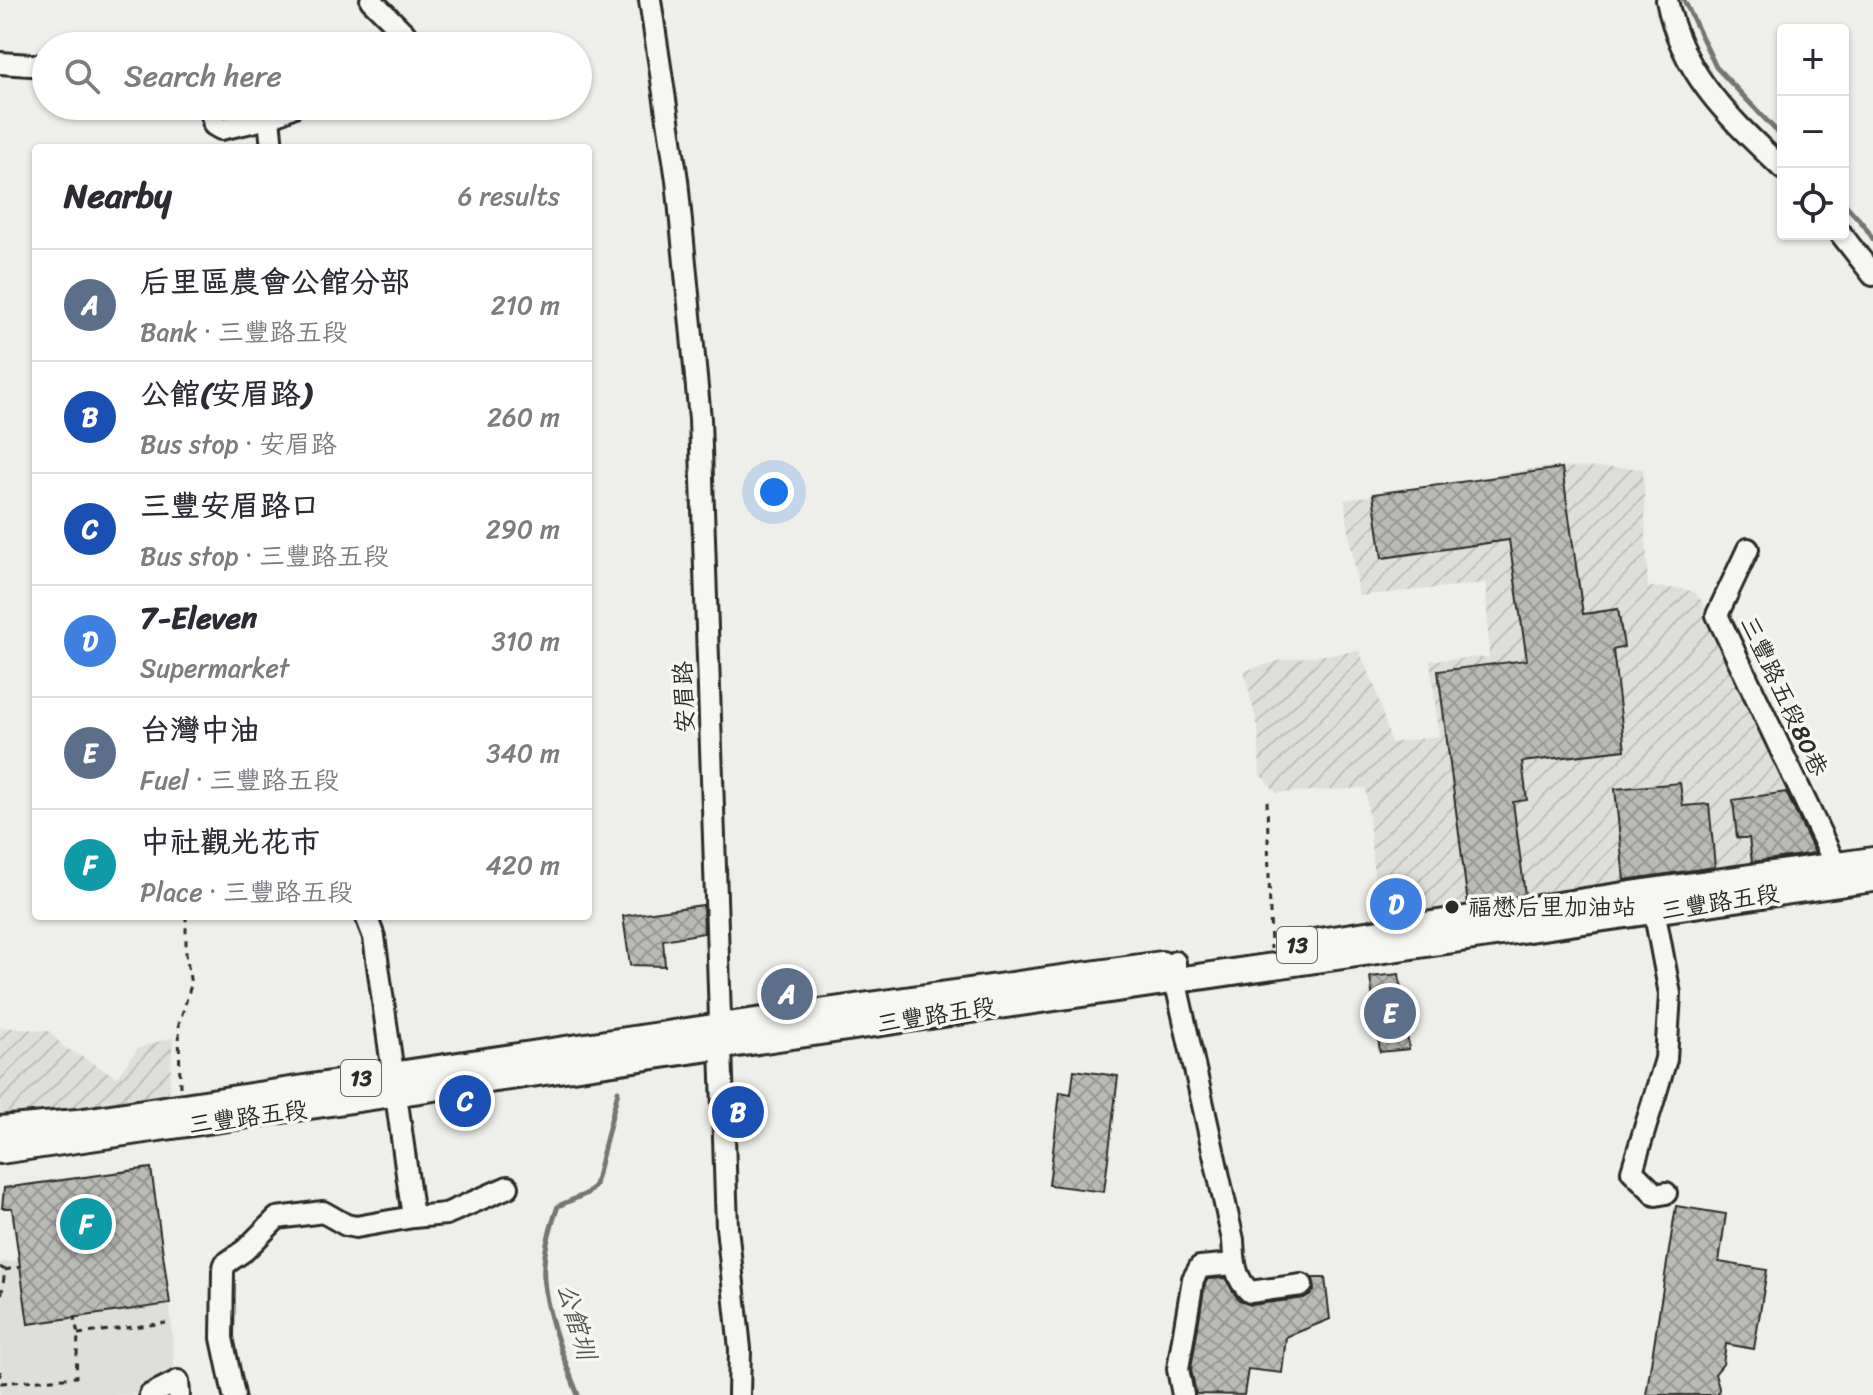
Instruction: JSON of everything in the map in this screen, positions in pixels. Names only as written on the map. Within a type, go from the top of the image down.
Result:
[{"type":"main road","name":"三豐路五段","points":[[0,1151],[393,1084],[1652,901],[1835,864],[1873,860]]},
{"type":"main road","name":"三豐路五段","points":[[1175,970],[1271,949],[1652,901],[1873,879]]},
{"type":"main road","name":"三豐路五段","points":[[0,1129],[77,1122],[180,1105],[393,1084]]},
{"type":"street","points":[[371,0],[403,32]]},
{"type":"street","name":"安眉路","points":[[650,0],[677,180],[698,392],[727,1227],[740,1349],[739,1395]]},
{"type":"street","points":[[1667,0],[1686,60],[1717,105],[1782,168]]},
{"type":"street","points":[[0,63],[32,65]]},
{"type":"street","points":[[213,120],[214,125],[221,129],[260,120]]},
{"type":"street","points":[[269,120],[272,144]]},
{"type":"street","points":[[1846,240],[1873,275]]},
{"type":"street","name":"三豐路五段80巷","points":[[1748,549],[1717,615],[1835,864]]},
{"type":"street","points":[[1652,901],[1670,994],[1666,1059],[1632,1171],[1656,1195],[1666,1193]]},
{"type":"street","points":[[368,920],[374,937],[413,1217]]},
{"type":"street","points":[[1175,970],[1233,1240],[1234,1264],[1242,1285],[1250,1292],[1302,1285]]},
{"type":"street","points":[[234,1395],[222,1338],[223,1271],[225,1264],[245,1250],[277,1218],[323,1212],[356,1227],[446,1214],[508,1187]]},
{"type":"street","points":[[1183,1395],[1178,1369],[1193,1279],[1200,1267],[1234,1264]]},
{"type":"street","points":[[150,1395],[178,1381],[179,1395]]},
{"type":"path","points":[[1267,801],[1271,949]]},
{"type":"path","points":[[180,1105],[179,1024],[191,985],[186,954],[186,920]]},
{"type":"path","points":[[0,1306],[2,1268],[20,1267]]},
{"type":"path","points":[[1,1383],[76,1377],[78,1334],[74,1317]]},
{"type":"path","points":[[78,1334],[166,1323]]},
{"type":"path","points":[[0,1371],[0,1391]]},
{"type":"shaded area","points":[[1544,467],[1643,468],[1648,587],[1684,589],[1700,598],[1823,856],[1378,919],[1366,788],[1277,793],[1260,775],[1258,728],[1244,671],[1282,660],[1359,651],[1375,687],[1391,743],[1439,736],[1430,660],[1489,657],[1486,583],[1359,596],[1344,500]]},
{"type":"shaded area","points":[[0,1027],[49,1031],[63,1046],[117,1077],[138,1048],[173,1037],[169,1094],[0,1118]]},
{"type":"shaded area","points":[[19,1260],[28,1324],[170,1304],[176,1395],[0,1395],[0,1263]]},
{"type":"building","points":[[1562,468],[1583,614],[1618,609],[1624,647],[1613,650],[1625,750],[1522,762],[1527,800],[1513,802],[1525,895],[1468,904],[1438,671],[1527,660],[1509,540],[1382,558],[1373,494]]},
{"type":"building","points":[[1680,783],[1683,806],[1709,804],[1715,867],[1624,880],[1615,789]]},
{"type":"building","points":[[1786,792],[1815,853],[1752,862],[1749,838],[1737,838],[1733,800]]},
{"type":"building","points":[[703,905],[704,933],[663,940],[665,966],[630,965],[623,916]]},
{"type":"building","points":[[1399,974],[1409,1049],[1380,1052],[1370,977]]},
{"type":"building","points":[[1074,1070],[1118,1076],[1104,1192],[1049,1185],[1060,1092],[1071,1094]]},
{"type":"building","points":[[151,1168],[170,1304],[28,1324],[12,1208],[2,1208],[4,1188]]},
{"type":"building","points":[[1676,1206],[1726,1214],[1719,1262],[1767,1270],[1754,1349],[1726,1344],[1723,1364],[1715,1374],[1718,1395],[1646,1395]]},
{"type":"building","points":[[1225,1278],[1239,1301],[1251,1305],[1304,1298],[1314,1291],[1313,1278],[1325,1278],[1330,1319],[1286,1337],[1282,1373],[1248,1369],[1244,1395],[1196,1394],[1191,1369],[1205,1283],[1208,1279]]},
{"type":"waterway","points":[[1684,0],[1716,67],[1777,132]]},
{"type":"waterway","points":[[1849,209],[1873,239]]},
{"type":"waterway","name":"公館圳","points":[[578,1395],[548,1308],[544,1280],[545,1252],[558,1206],[588,1193],[595,1185],[618,1091]]},
{"type":"place","name":"7-Eleven","points":[[1396,904]]},
{"type":"place","name":"福懋后里加油站","points":[[1452,907]]},
{"type":"place","name":"后里區農會公館分部","points":[[787,994]]},
{"type":"place","name":"台灣中油","points":[[1390,1013]]},
{"type":"place","name":"三豐安眉路口","points":[[465,1101]]},
{"type":"place","name":"公館(安眉路)","points":[[738,1112]]},
{"type":"place","name":"中社觀光花市","points":[[86,1224]]}]
